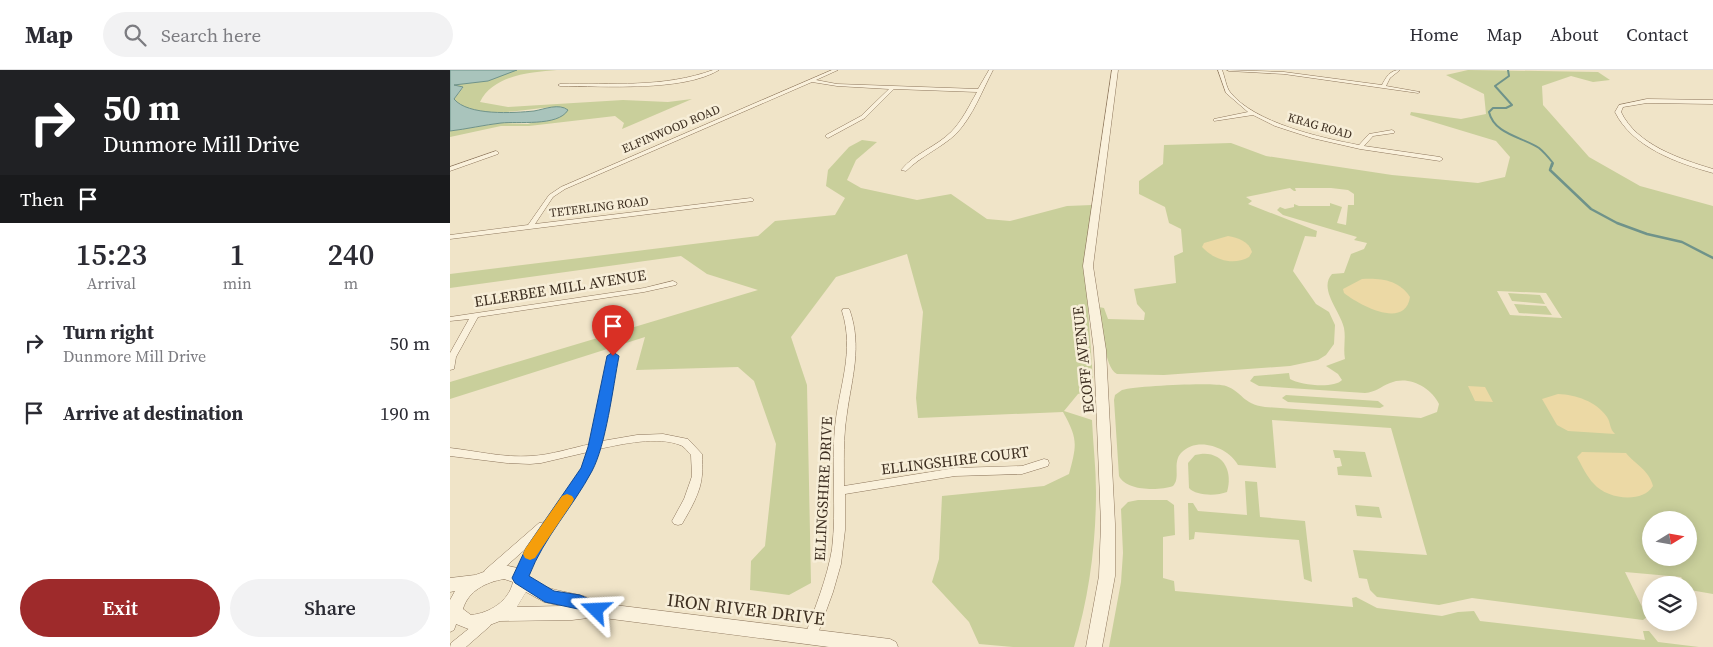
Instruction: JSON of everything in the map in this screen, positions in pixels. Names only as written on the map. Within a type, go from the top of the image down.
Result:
[{"type":"street","points":[[560,85],[673,82],[696,78],[717,70]]},
{"type":"street","name":"ELFINWOOD ROAD","points":[[530,227],[551,196],[563,188],[836,70]]},
{"type":"street","points":[[904,170],[914,160],[946,138],[958,127],[991,70]]},
{"type":"street","name":"ECOFF AVENUE","points":[[1094,647],[1107,576],[1108,524],[1100,350],[1088,266],[1115,70]]},
{"type":"street","name":"KRAG ROAD","points":[[1220,70],[1221,80],[1227,90],[1254,113],[1301,133],[1360,147],[1440,158]]},
{"type":"street","points":[[1229,70],[1309,76],[1418,92]]},
{"type":"street","points":[[1309,76],[1314,70]]},
{"type":"street","points":[[1384,86],[1388,76],[1398,70]]},
{"type":"street","points":[[812,80],[837,85],[979,91]]},
{"type":"street","points":[[828,136],[863,117],[892,88]]},
{"type":"street","points":[[1713,102],[1640,101],[1621,106],[1618,112],[1628,126],[1655,148],[1681,161],[1713,171]]},
{"type":"street","points":[[1216,120],[1254,113]]},
{"type":"street","points":[[1360,147],[1371,135],[1392,132]]},
{"type":"street","points":[[450,169],[496,153]]},
{"type":"street","name":"TETERLING ROAD","points":[[450,237],[751,200]]},
{"type":"street","name":"ELLERBEE MILL AVENUE","points":[[450,319],[644,290],[673,283]]},
{"type":"street","name":"ELLINGSHIRE DRIVE","points":[[811,636],[835,563],[840,423],[851,367],[850,323],[846,312]]},
{"type":"street","points":[[451,367],[452,357],[476,315]]},
{"type":"street","points":[[456,647],[513,601],[518,594],[520,580],[528,558],[587,469],[594,447],[613,356]]},
{"type":"street","points":[[450,452],[533,460],[655,436],[671,438],[689,445],[698,457],[698,472],[691,499],[678,521]]},
{"type":"street","name":"ELLINGSHIRE COURT","points":[[839,491],[955,472],[1022,470],[1044,463]]},
{"type":"street","points":[[452,615],[460,596],[553,518]]},
{"type":"street","name":"IRON RIVER DRIVE","points":[[485,576],[504,572],[517,574],[520,580],[550,597],[580,602],[596,610]]},
{"type":"street","points":[[450,585],[485,576]]},
{"type":"street","name":"IRON RIVER DRIVE","points":[[452,615],[466,622],[479,621],[496,615],[572,613],[596,610],[890,647]]},
{"type":"green space","points":[[514,70],[557,70],[525,74],[503,81],[486,93],[480,102],[508,107],[623,100],[668,102],[692,99],[622,129],[624,123],[615,116],[529,126],[501,126],[450,137],[450,131],[501,123],[528,124],[568,110],[548,108],[497,112],[480,111],[465,107],[454,99],[463,88],[453,85],[455,84],[488,81]]},
{"type":"green space","points":[[1468,70],[1598,72],[1610,80],[1593,82],[1571,76],[1542,86],[1543,105],[1589,157],[1640,186],[1713,206],[1713,594],[1697,591],[1697,576],[1670,576],[1625,572],[1642,607],[1642,620],[1472,598],[1439,605],[1377,597],[1370,590],[1367,579],[1359,578],[1353,550],[1427,555],[1391,428],[1272,420],[1276,468],[1238,465],[1227,453],[1220,449],[1212,446],[1195,445],[1188,448],[1178,457],[1176,479],[1173,486],[1160,489],[1143,489],[1128,485],[1119,476],[1114,400],[1115,395],[1122,390],[1175,385],[1218,385],[1226,386],[1236,391],[1247,401],[1265,407],[1421,418],[1437,412],[1439,404],[1425,388],[1418,384],[1404,381],[1390,383],[1372,392],[1365,393],[1259,386],[1250,381],[1254,376],[1289,373],[1290,379],[1309,384],[1325,385],[1338,383],[1342,380],[1338,374],[1326,366],[1345,359],[1344,328],[1329,293],[1328,280],[1332,274],[1344,273],[1351,254],[1364,249],[1367,243],[1354,240],[1357,237],[1283,215],[1277,210],[1280,207],[1285,209],[1294,207],[1294,204],[1299,206],[1330,206],[1330,203],[1342,207],[1337,223],[1346,225],[1348,205],[1354,205],[1354,194],[1348,190],[1331,188],[1295,188],[1296,191],[1294,191],[1290,188],[1246,197],[1252,201],[1248,204],[1317,231],[1316,237],[1305,236],[1293,271],[1316,304],[1329,312],[1335,325],[1334,344],[1326,355],[1318,360],[1290,366],[1164,375],[1117,374],[1112,370],[1106,354],[1099,307],[1104,308],[1108,319],[1144,320],[1145,313],[1137,304],[1134,289],[1176,283],[1174,256],[1183,252],[1181,229],[1169,223],[1165,207],[1139,194],[1139,181],[1163,164],[1164,145],[1231,143],[1266,156],[1392,175],[1478,183],[1505,177],[1510,157],[1496,141],[1410,115],[1411,112],[1461,119],[1486,114],[1484,94],[1446,75]],"holes":[[[1497,291],[1546,293],[1562,318],[1510,315]]]},
{"type":"green space","points":[[862,140],[877,142],[856,160],[847,180],[861,188],[917,200],[951,194],[987,219],[1010,221],[1067,206],[1092,205],[1085,266],[1093,380],[1088,391],[1078,394],[1064,411],[1092,420],[1096,474],[1096,512],[1091,570],[1084,609],[1074,647],[1013,647],[979,644],[969,622],[932,582],[939,559],[942,496],[1044,486],[1069,474],[1075,442],[1063,412],[918,418],[916,398],[923,312],[907,254],[836,277],[791,337],[807,385],[811,583],[789,595],[750,590],[751,561],[765,546],[776,444],[754,381],[738,367],[636,370],[645,337],[450,399],[450,382],[758,290],[707,274],[681,256],[450,288],[450,274],[758,236],[775,221],[835,215],[845,198],[826,186],[828,170],[849,147]]},
{"type":"green space","points":[[1508,293],[1540,295],[1545,304],[1512,301]]},
{"type":"green space","points":[[1514,304],[1546,306],[1552,315],[1519,313]]},
{"type":"green space","points":[[1286,395],[1378,401],[1384,406],[1380,408],[1288,402],[1282,398]]},
{"type":"green space","points":[[1333,450],[1365,452],[1372,477],[1338,475],[1337,467],[1342,466],[1340,458],[1335,458]]},
{"type":"green space","points":[[1195,455],[1216,456],[1225,465],[1229,477],[1227,492],[1218,494],[1196,493],[1189,488],[1188,463]]},
{"type":"green space","points":[[1245,481],[1257,482],[1260,517],[1305,521],[1312,582],[1304,579],[1299,540],[1195,532],[1194,539],[1189,540],[1188,503],[1193,503],[1198,511],[1247,515]]},
{"type":"green space","points":[[1167,500],[1174,505],[1175,535],[1163,537],[1163,578],[1174,581],[1175,591],[1353,607],[1352,598],[1356,597],[1377,608],[1442,616],[1474,611],[1480,621],[1645,640],[1643,631],[1649,631],[1658,642],[1699,647],[1109,647],[1121,582],[1123,553],[1121,509],[1128,502]]},
{"type":"green space","points":[[1355,505],[1379,507],[1382,518],[1357,516]]},
{"type":"sand","points":[[1228,236],[1239,239],[1251,248],[1252,252],[1249,257],[1237,261],[1224,260],[1212,255],[1202,247],[1204,243]]},
{"type":"sand","points":[[1362,279],[1389,281],[1401,287],[1410,297],[1406,307],[1400,312],[1381,312],[1360,303],[1344,293],[1343,289]]},
{"type":"sand","points":[[1468,386],[1485,387],[1493,402],[1475,401]]},
{"type":"sand","points":[[1558,394],[1579,397],[1597,407],[1607,417],[1615,434],[1568,431],[1557,425],[1542,399]]},
{"type":"sand","points":[[1582,452],[1626,453],[1645,472],[1653,486],[1648,492],[1633,497],[1615,496],[1607,493],[1594,484],[1587,475],[1577,457]]},
{"type":"water","points":[[450,70],[517,70],[488,81],[454,85],[463,87],[454,99],[470,108],[480,111],[504,113],[556,107],[568,110],[556,119],[547,121],[501,123],[450,131]]},
{"type":"waterway","points":[[1508,70],[1509,76],[1495,86],[1512,105],[1506,108],[1493,108],[1489,112],[1492,119],[1503,130],[1539,148],[1553,163],[1552,166]]},
{"type":"waterway","points":[[1552,164],[1550,170],[1591,209],[1617,223],[1647,234],[1682,242],[1713,258]]},
{"type":"slow traffic","points":[[530,554],[567,499]]},
{"type":"route","points":[[596,610],[580,602],[550,597],[521,581],[520,578],[531,552],[587,469],[611,374],[613,356]]}]
